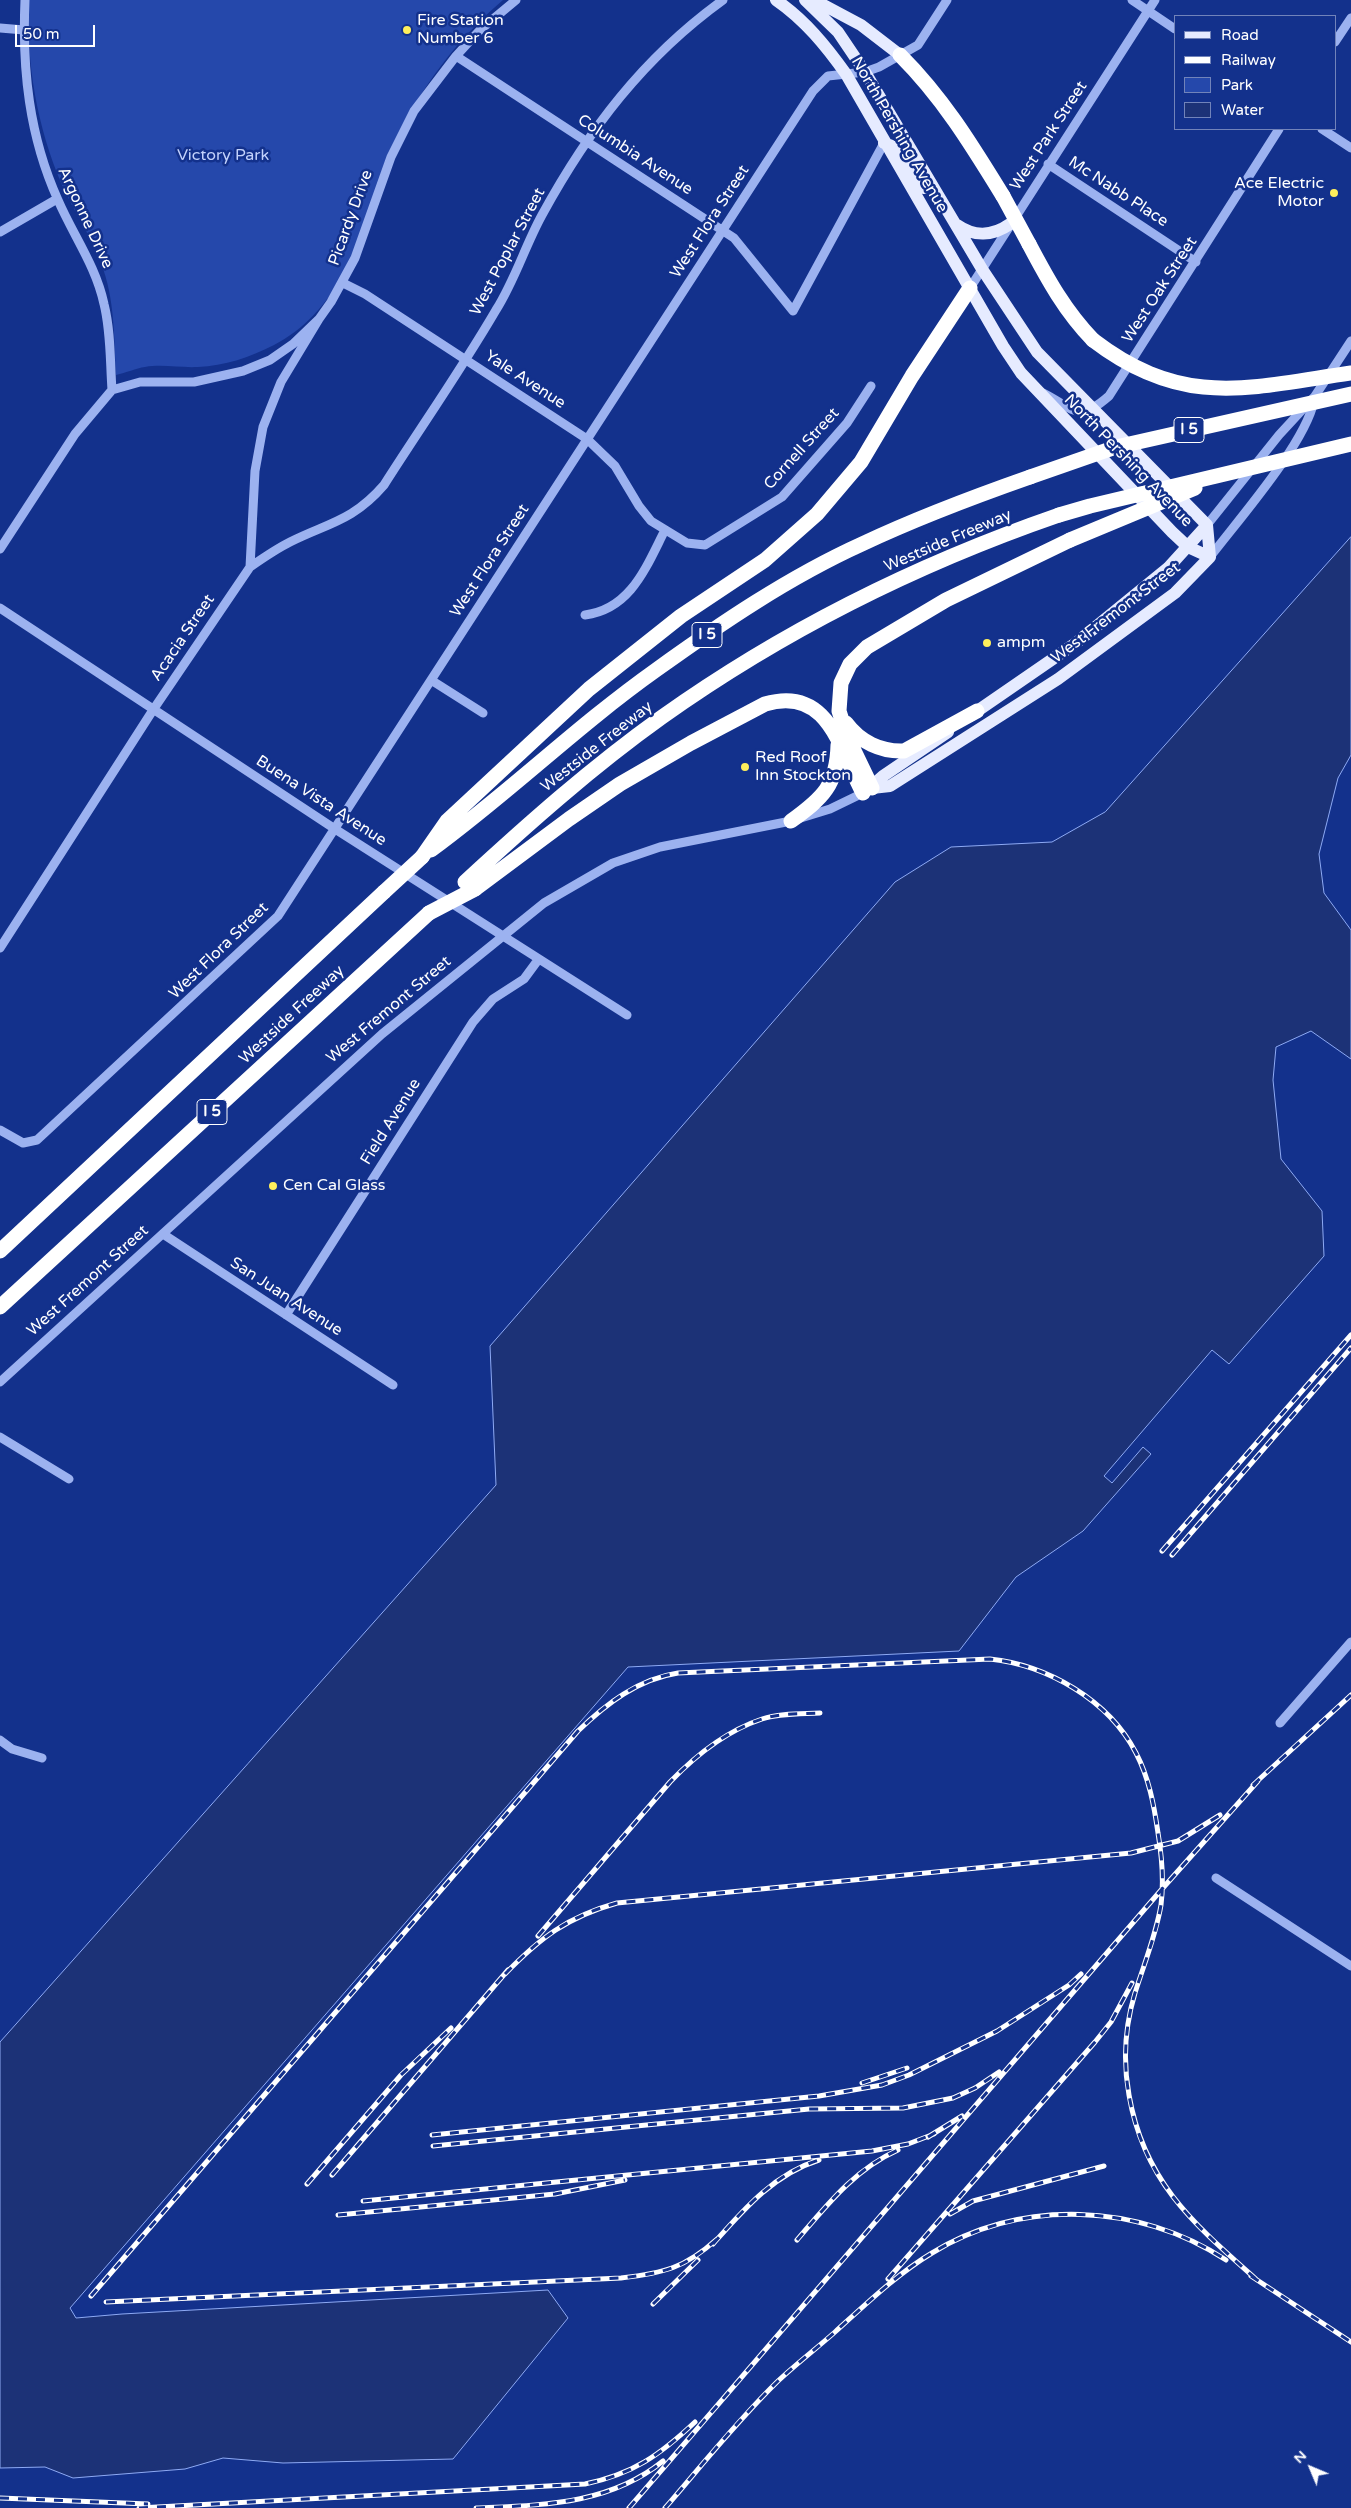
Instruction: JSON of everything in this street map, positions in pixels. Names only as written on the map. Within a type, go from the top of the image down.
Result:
[{"type":"highway","points":[[900,55],[927,82],[959,124],[1003,196],[1055,294],[1073,320],[1093,340],[1121,361],[1154,376],[1199,388],[1235,389],[1351,372]]},
{"type":"highway","points":[[422,857],[447,821],[589,689],[681,616],[765,560],[817,514],[861,462],[912,376],[970,288]]},
{"type":"highway","name":"Westside Freeway","points":[[0,1251],[422,857],[457,831],[594,716],[655,670],[789,584],[860,544],[947,506],[1116,447],[1351,394]]},
{"type":"highway","name":"Westside Freeway","points":[[0,1307],[426,915],[470,886],[594,768],[662,717],[722,676],[802,630],[892,584],[995,539],[1060,515],[1090,506],[1351,444]]},
{"type":"highway","points":[[867,791],[839,711],[844,674],[856,656],[867,647],[946,600],[1070,540],[1235,472]]},
{"type":"highway","points":[[470,886],[620,784],[669,755],[765,704],[786,700],[811,706],[823,715],[834,729],[838,743],[867,791]]},
{"type":"highway","points":[[839,711],[858,736],[870,744],[891,751],[904,751],[977,711]]},
{"type":"highway","points":[[792,821],[818,802],[830,784],[838,764],[838,743]]},
{"type":"main road","name":"North Pershing Avenue","points":[[776,0],[818,36],[846,74],[1002,346],[1037,390],[1188,547],[1210,557],[1207,525],[1037,352],[982,269],[865,72],[838,32],[805,0]]},
{"type":"main road","points":[[814,0],[861,25],[900,55]]},
{"type":"main road","points":[[884,143],[894,146],[903,153],[929,196],[943,203]]},
{"type":"main road","points":[[955,224],[963,229],[982,234],[997,231],[1010,224]]},
{"type":"main road","name":"West Fremont Street","points":[[867,791],[883,776],[928,748],[977,711],[1076,643],[1168,568],[1207,525]]},
{"type":"main road","name":"West Fremont Street","points":[[867,791],[890,786],[1058,679],[1175,593],[1210,557]]},
{"type":"main road","points":[[1004,713],[1013,686]]},
{"type":"street","name":"Argonne Drive","points":[[25,0],[25,70],[31,116],[47,173],[57,199],[96,278],[104,304],[112,390]]},
{"type":"street","name":"Picardy Drive","points":[[112,390],[140,382],[194,382],[243,371],[270,360],[293,344],[319,319],[343,283],[355,258],[391,157],[414,111],[456,56],[480,30],[516,0]]},
{"type":"street","name":"West Poplar Street","points":[[250,567],[291,542],[352,515],[373,498],[384,485],[497,310],[542,214],[588,142],[631,82],[657,54],[723,0]]},
{"type":"street","name":"West Flora Street","points":[[0,1130],[23,1143],[37,1140],[269,927],[335,829],[721,230],[816,87],[828,76],[865,72],[918,45],[947,0]]},
{"type":"street","points":[[1132,0],[1174,28]]},
{"type":"street","name":"West Park Street","points":[[970,288],[1155,0]]},
{"type":"street","points":[[1336,40],[1351,18]]},
{"type":"street","points":[[0,28],[24,30]]},
{"type":"street","name":"Columbia Avenue","points":[[456,56],[734,238],[794,311],[884,143]]},
{"type":"street","name":"West Oak Street","points":[[1093,410],[1109,396],[1278,130]]},
{"type":"street","points":[[1324,130],[1351,148]]},
{"type":"street","name":"Mc Nabb Place","points":[[1048,164],[1196,262]]},
{"type":"street","points":[[0,232],[57,199]]},
{"type":"street","name":"Yale Avenue","points":[[343,283],[365,294],[465,358],[586,439],[615,466],[639,506],[651,521],[665,530]]},
{"type":"street","points":[[250,567],[255,470],[263,427],[281,382],[319,319]]},
{"type":"street","name":"West Fremont Street","points":[[1207,525],[1279,435],[1315,396],[1351,341]]},
{"type":"street","name":"Cornell Street","points":[[665,530],[687,543],[705,545],[773,504],[788,490],[846,423],[872,386]]},
{"type":"street","points":[[0,549],[76,434],[112,390]]},
{"type":"street","points":[[1037,390],[1078,412],[1093,410]]},
{"type":"street","name":"West Fremont Street","points":[[1210,557],[1298,438],[1311,414],[1315,396]]},
{"type":"street","points":[[585,615],[606,609],[632,591],[665,530]]},
{"type":"street","name":"Acacia Street","points":[[0,948],[153,710],[250,567]]},
{"type":"street","name":"Buena Vista Avenue","points":[[0,608],[335,829],[627,1015]]},
{"type":"street","points":[[431,680],[483,713]]},
{"type":"street","name":"West Fremont Street","points":[[0,1382],[382,1034],[544,903],[613,863],[660,847],[792,821],[830,809],[867,791]]},
{"type":"street","name":"Field Avenue","points":[[286,1315],[473,1022],[493,999],[524,979],[538,960]]},
{"type":"street","name":"San Juan Avenue","points":[[163,1234],[393,1385]]},
{"type":"street","points":[[0,1436],[69,1478]]},
{"type":"street","points":[[1280,1723],[1351,1642]]},
{"type":"street","points":[[0,1740],[12,1749],[42,1758]]},
{"type":"street","points":[[1216,1878],[1351,1966]]},
{"type":"green space","name":"Victory Park","points":[[29,0],[503,0],[456,47],[417,101],[389,157],[372,209],[353,255],[329,297],[313,316],[295,332],[274,345],[237,360],[218,365],[198,367],[151,366],[116,375],[113,319],[106,277],[92,243],[62,185],[53,163],[40,118],[29,47]]},
{"type":"water","points":[[1351,537],[1351,755],[1338,778],[1319,854],[1324,893],[1351,930],[1351,1059],[1311,1031],[1276,1047],[1273,1080],[1281,1159],[1322,1211],[1324,1256],[1229,1364],[1212,1350],[1104,1476],[1112,1483],[1143,1447],[1151,1454],[1083,1531],[1016,1577],[959,1651],[628,1667],[70,2308],[76,2318],[548,2290],[568,2318],[453,2459],[283,2463],[223,2458],[185,2469],[73,2478],[45,2467],[0,2468],[0,2042],[496,1485],[490,1346],[895,882],[951,847],[1052,842],[1105,812]]},
{"type":"railway","points":[[1162,1551],[1351,1335]]},
{"type":"railway","points":[[1172,1555],[1351,1348]]},
{"type":"railway","points":[[91,2296],[578,1731],[611,1702],[649,1681],[678,1673],[990,1659],[1033,1669],[1054,1677],[1074,1688],[1110,1717],[1124,1734],[1141,1762],[1155,1812],[1161,1851],[1162,1887],[1161,1905],[1156,1927],[1129,2018],[1126,2057],[1129,2095],[1136,2126],[1146,2153],[1159,2177],[1193,2220],[1256,2279]]},
{"type":"railway","points":[[1253,1785],[1351,1695]]},
{"type":"railway","points":[[538,1936],[670,1782],[712,1745],[736,1730],[762,1719],[783,1715],[820,1713]]},
{"type":"railway","points":[[629,2508],[1162,1889],[1258,1781]]},
{"type":"railway","points":[[505,1974],[530,1950],[555,1930],[583,1915],[617,1903],[1131,1853],[1178,1841],[1220,1815]]},
{"type":"railway","points":[[332,2175],[508,1970]]},
{"type":"railway","points":[[432,2135],[819,2096],[882,2085],[909,2075],[997,2031],[1069,1985],[1081,1974]]},
{"type":"railway","points":[[888,2279],[1095,2042],[1111,2022],[1132,1983]]},
{"type":"railway","points":[[307,2184],[401,2075],[451,2028]]},
{"type":"railway","points":[[862,2083],[907,2068]]},
{"type":"railway","points":[[433,2146],[809,2109],[903,2108],[953,2098],[975,2088],[999,2072]]},
{"type":"railway","points":[[928,2137],[962,2116]]},
{"type":"railway","points":[[363,2201],[872,2151],[908,2144],[934,2134]]},
{"type":"railway","points":[[797,2240],[831,2201],[855,2178],[868,2167],[898,2150]]},
{"type":"railway","points":[[713,2244],[761,2194],[788,2174],[819,2160]]},
{"type":"railway","points":[[950,2214],[973,2201],[1104,2166]]},
{"type":"railway","points":[[338,2215],[555,2194],[625,2180]]},
{"type":"railway","points":[[665,2508],[734,2427],[785,2375],[906,2270],[932,2253],[967,2235],[1004,2223],[1042,2216],[1080,2214],[1118,2218],[1156,2227],[1192,2241],[1226,2260]]},
{"type":"railway","points":[[106,2302],[621,2278],[650,2274],[673,2268],[695,2257],[717,2239]]},
{"type":"railway","points":[[653,2304],[698,2260]]},
{"type":"railway","points":[[1251,2276],[1351,2342]]},
{"type":"railway","points":[[139,2508],[585,2484],[618,2475],[645,2462],[670,2444],[695,2422]]},
{"type":"railway","points":[[476,2508],[525,2506],[574,2500],[598,2494],[642,2476],[663,2461]]},
{"type":"railway","points":[[0,2498],[148,2504]]},
{"type":"place","name":"Fire Station Number 6","points":[[407,30]]},
{"type":"place","name":"Ace Electric Motor","points":[[1334,193]]},
{"type":"place","name":"ampm","points":[[987,643]]},
{"type":"place","name":"Red Roof Inn Stockton","points":[[745,767]]},
{"type":"place","name":"Cen Cal Glass","points":[[273,1186]]}]
